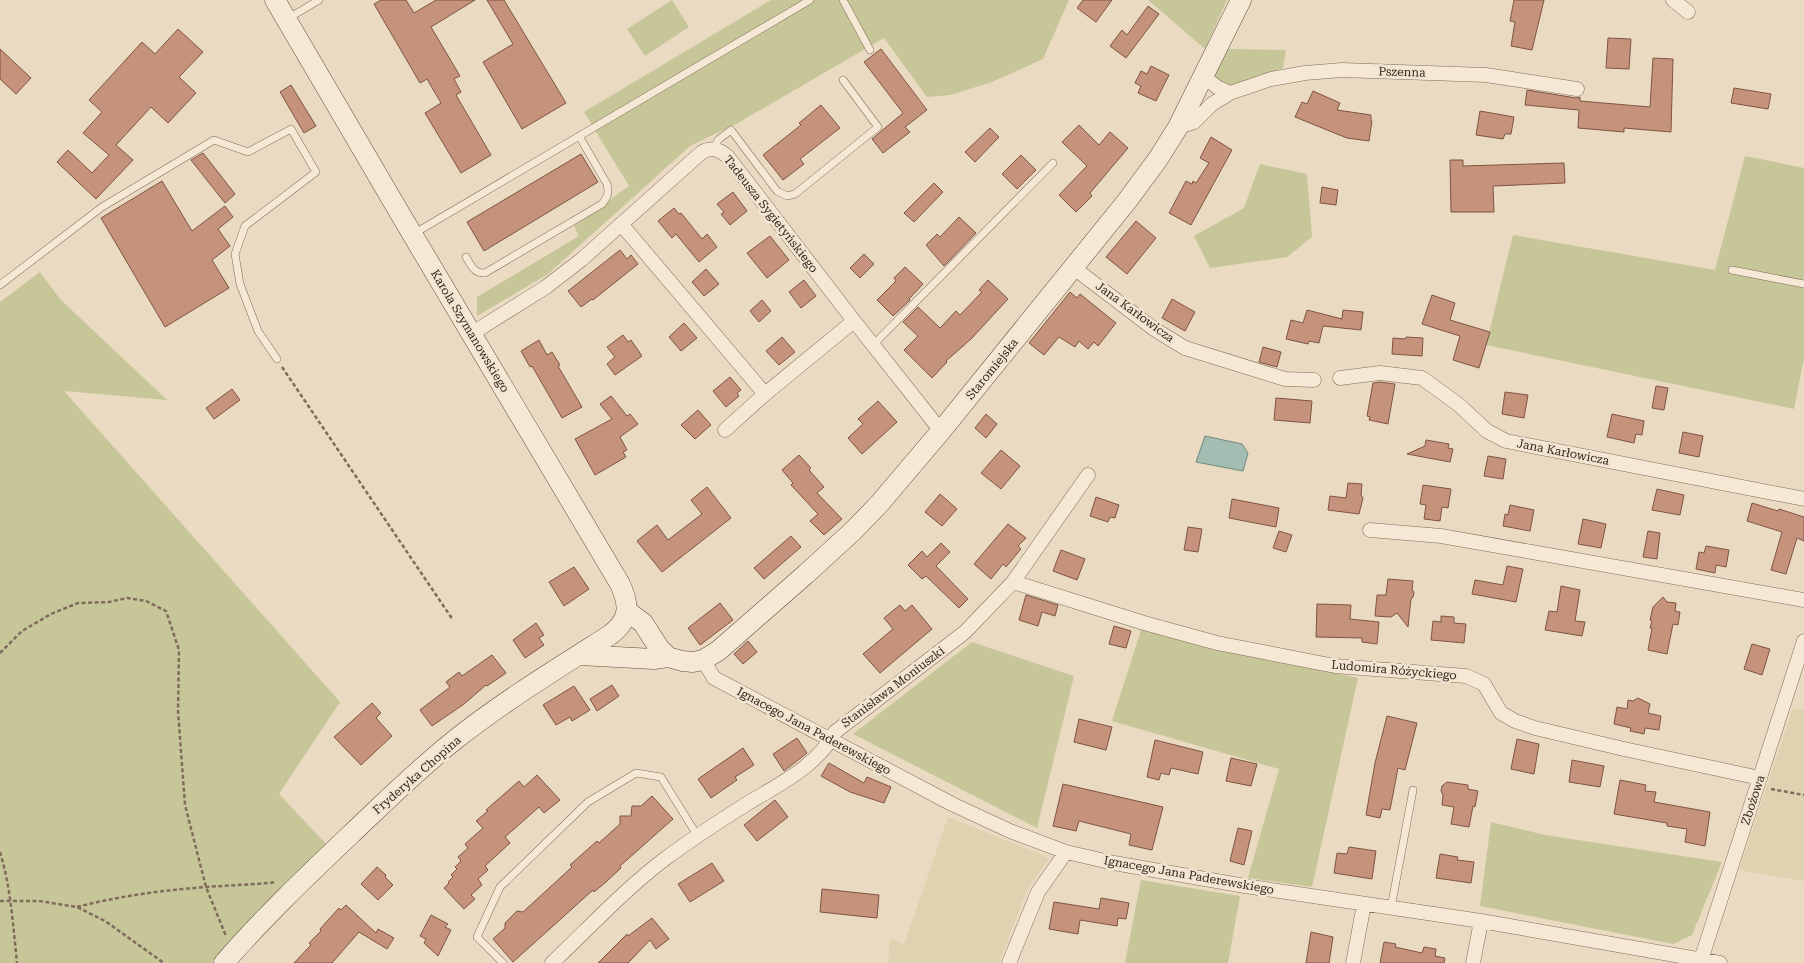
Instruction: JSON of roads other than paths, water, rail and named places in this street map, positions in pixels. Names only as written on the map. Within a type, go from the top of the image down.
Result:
[{"type":"street","name":"Karola Szymanowskiego","points":[[275,0],[412,235],[620,584],[627,611]]},
{"type":"street","name":"Staromiejska","points":[[703,660],[718,651],[853,531],[880,503],[942,431],[1074,268],[1158,159],[1178,127],[1241,0]]},
{"type":"street","points":[[1673,0],[1688,12]]},
{"type":"street","name":"Pszenna","points":[[1178,127],[1194,122],[1212,104],[1251,85],[1271,79],[1305,73],[1342,70],[1486,75],[1577,88]]},
{"type":"street","points":[[1204,77],[1230,94]]},
{"type":"street","name":"Tadeusza Sygietyńskiego","points":[[471,334],[546,287],[581,260],[702,152],[714,149],[721,151],[728,157],[854,321],[942,431]]},
{"type":"street","points":[[622,224],[765,394]]},
{"type":"street","name":"Jana Karłowicza","points":[[1074,268],[1154,329],[1186,348],[1285,379],[1314,380]]},
{"type":"street","points":[[725,430],[765,394],[854,321]]},
{"type":"street","name":"Jana Karłowicza","points":[[1340,378],[1380,373],[1422,378],[1458,405],[1487,431],[1506,441],[1804,499]]},
{"type":"street","name":"Stanisława Moniuszki","points":[[552,963],[633,886],[665,859],[697,835],[793,775],[816,758],[834,732],[965,632],[1013,582],[1088,475]]},
{"type":"street","points":[[1370,530],[1441,536],[1804,600]]},
{"type":"street","name":"Ludomira Różyckiego","points":[[1013,582],[1144,623],[1217,643],[1335,666],[1466,676],[1484,684],[1501,713],[1522,724],[1759,782]]},
{"type":"street","points":[[627,611],[643,623],[659,648],[668,657]]},
{"type":"street","name":"Fryderyka Chopina","points":[[230,956],[252,930],[427,762],[491,714],[618,629],[625,620],[627,611]]},
{"type":"street","name":"Zbożowa","points":[[1701,960],[1804,641]]},
{"type":"street","points":[[579,655],[654,659],[668,657],[693,662],[703,660]]},
{"type":"street","name":"Ignacego Jana Paderewskiego","points":[[703,660],[714,678],[830,740],[952,804],[1010,831],[1066,852],[1114,863],[1245,886],[1480,921],[1720,963]]},
{"type":"street","points":[[1009,963],[1038,892],[1066,852]]},
{"type":"street","points":[[1353,963],[1364,904]]},
{"type":"street","points":[[1473,963],[1480,921]]},
{"type":"lane","points":[[286,19],[318,0]]},
{"type":"lane","points":[[412,235],[810,0]]},
{"type":"lane","points":[[843,0],[870,50]]},
{"type":"lane","points":[[714,149],[718,140],[731,130],[777,190],[787,196],[795,194],[878,127],[843,80]]},
{"type":"lane","points":[[0,285],[102,206],[214,140],[248,152],[291,129],[316,172],[246,226],[235,254],[240,284],[258,331],[277,359]]},
{"type":"lane","points":[[466,257],[474,270],[480,274],[485,274],[602,204],[609,191],[607,184],[579,136]]},
{"type":"lane","points":[[873,345],[1053,163]]},
{"type":"lane","points":[[1732,270],[1804,284]]},
{"type":"lane","points":[[503,963],[477,937],[500,887],[588,802],[636,773],[661,777],[697,835]]},
{"type":"lane","points":[[1391,908],[1413,790]]}]
